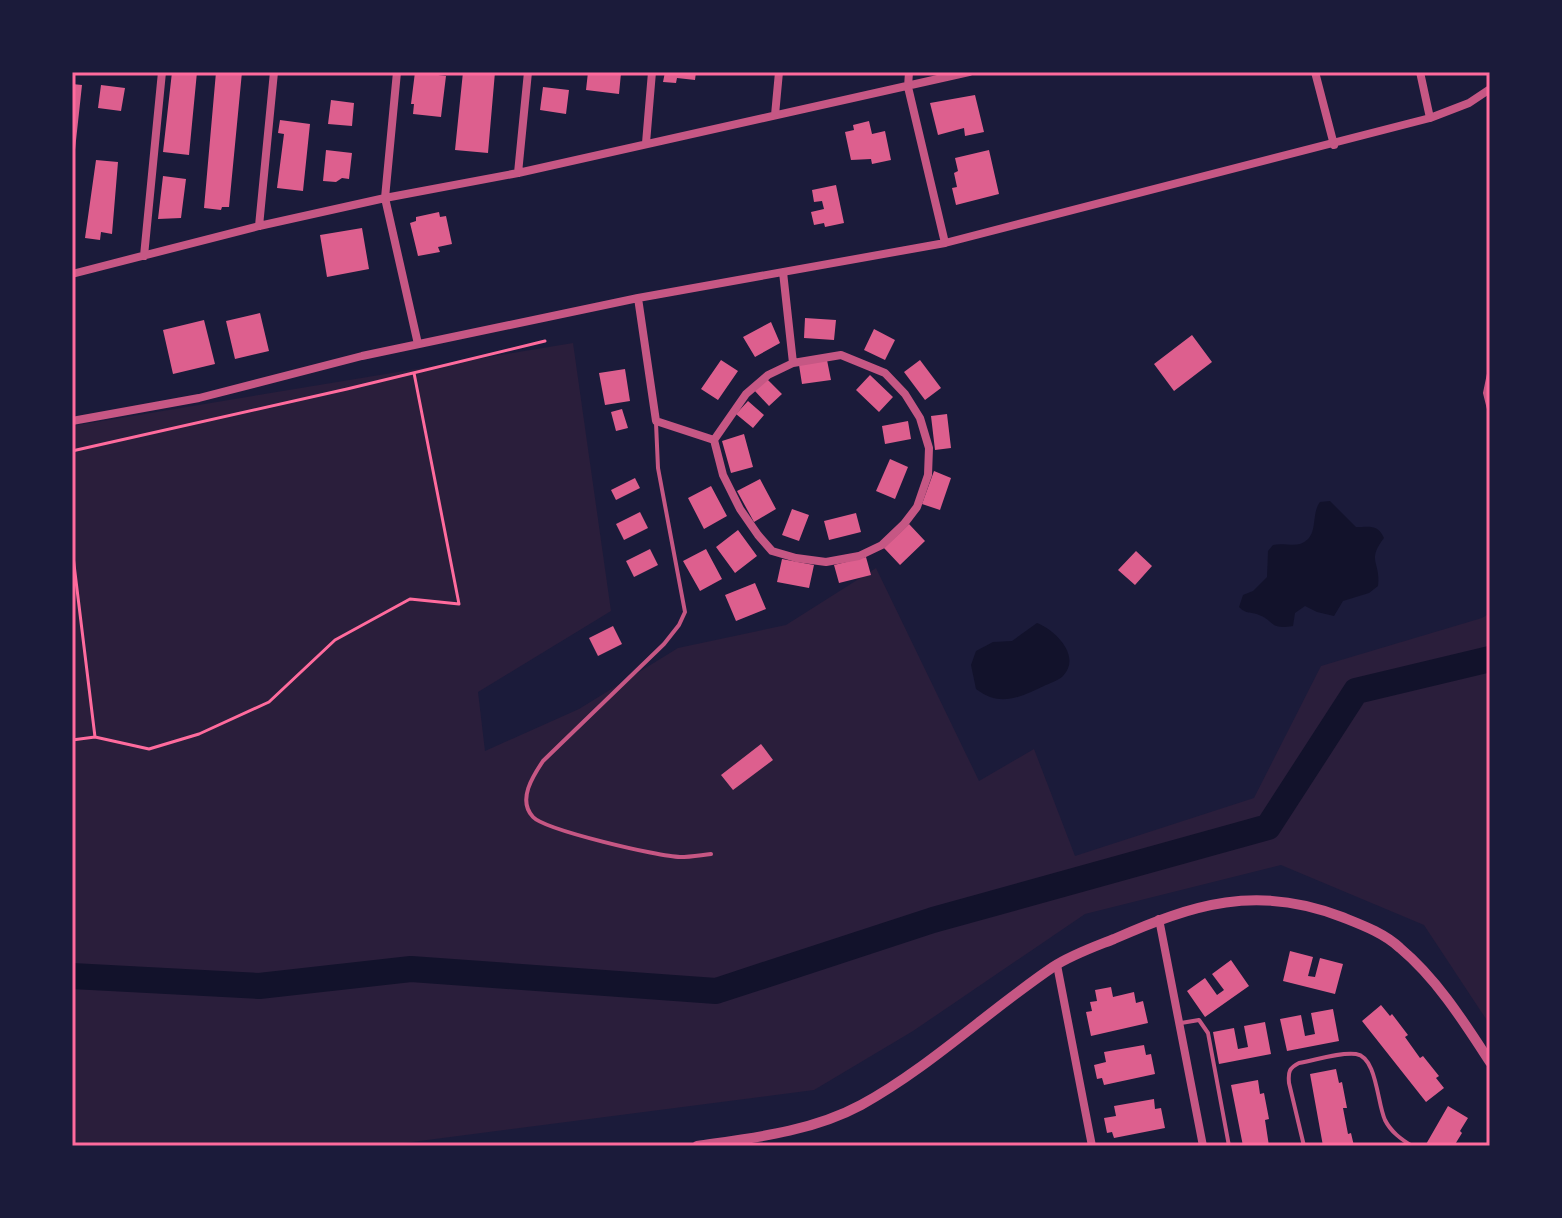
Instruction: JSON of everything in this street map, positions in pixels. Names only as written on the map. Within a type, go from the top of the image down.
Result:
[{"type":"street","points":[[144,256],[162,72]]},
{"type":"street","points":[[259,226],[274,72]]},
{"type":"street","points":[[397,72],[385,198],[418,344]]},
{"type":"street","points":[[518,173],[528,72]]},
{"type":"street","points":[[646,143],[652,72]]},
{"type":"street","points":[[775,115],[779,72]]},
{"type":"street","points":[[909,72],[908,87],[945,243]]},
{"type":"street","points":[[72,274],[259,226],[518,173],[969,72]]},
{"type":"street","points":[[1315,72],[1334,145]]},
{"type":"street","points":[[1420,72],[1430,118]]},
{"type":"street","points":[[72,421],[199,398],[418,344],[638,298],[945,243],[1430,118],[1469,103],[1490,89]]},
{"type":"street","points":[[783,272],[793,363]]},
{"type":"street","points":[[638,298],[656,421],[714,440]]},
{"type":"street","points":[[841,355],[885,373],[905,394],[920,418],[929,448],[928,475],[917,507],[882,545],[859,556],[826,562],[796,558],[772,551],[734,498],[723,475],[714,440],[746,394],[768,375],[793,363],[841,355]]},
{"type":"street","points":[[697,1146],[750,1139],[814,1124],[858,1106],[907,1077],[1057,965],[1159,919],[1227,902],[1258,898],[1289,901],[1325,911],[1366,926],[1399,946],[1435,982],[1490,1062]]},
{"type":"street","points":[[1159,919],[1203,1146]]},
{"type":"street","points":[[1057,965],[1092,1146]]},
{"type":"lane","points":[[1490,369],[1487,392],[1490,413]]},
{"type":"lane","points":[[656,421],[658,468],[685,612],[664,644],[543,761],[531,780],[526,800],[531,816],[546,827],[678,857],[711,854]]},
{"type":"lane","points":[[1179,1023],[1199,1020],[1208,1033],[1229,1146]]},
{"type":"lane","points":[[1304,1146],[1288,1073],[1299,1063],[1355,1054],[1364,1057],[1371,1065],[1383,1116],[1389,1126],[1398,1138],[1412,1146]]},
{"type":"path","points":[[72,451],[545,341]]},
{"type":"path","points":[[72,740],[95,737],[149,749],[199,734],[269,702],[335,640],[410,599],[459,604],[414,373]]},
{"type":"path","points":[[72,548],[95,737]]},
{"type":"shaded area","points":[[573,343],[611,611],[478,692],[485,751],[579,709],[678,648],[786,625],[876,568],[979,781],[1034,749],[1075,856],[1254,798],[1321,666],[1490,613],[1490,1025],[1424,925],[1281,865],[1085,914],[913,1031],[814,1090],[381,1146],[72,1146],[72,426]]},
{"type":"shaded area","points":[[1330,501],[1356,527],[1373,527],[1382,534],[1384,538],[1375,557],[1378,586],[1369,593],[1343,601],[1334,616],[1305,606],[1295,613],[1293,626],[1276,626],[1264,617],[1239,607],[1243,595],[1253,591],[1267,577],[1268,551],[1273,545],[1297,545],[1306,541],[1320,502]]},
{"type":"shaded area","points":[[1037,623],[1051,631],[1068,652],[1068,668],[1063,676],[1011,699],[994,698],[976,689],[971,665],[976,651],[993,642],[1012,641]]},
{"type":"building","points":[[172,72],[197,72],[189,155],[163,152]]},
{"type":"building","points":[[216,72],[242,72],[229,207],[222,207],[221,210],[204,208]]},
{"type":"building","points":[[415,72],[446,76],[441,117],[413,114],[414,104],[411,104]]},
{"type":"building","points":[[463,72],[495,72],[488,153],[455,150]]},
{"type":"building","points":[[588,72],[621,73],[619,94],[586,90]]},
{"type":"building","points":[[665,72],[696,72],[695,80],[677,78],[676,83],[663,82]]},
{"type":"building","points":[[72,84],[82,85],[74,159],[72,159]]},
{"type":"building","points":[[101,85],[125,88],[121,111],[98,108]]},
{"type":"building","points":[[543,87],[569,90],[566,114],[540,110]]},
{"type":"building","points":[[975,95],[984,132],[965,136],[964,128],[938,135],[930,103]]},
{"type":"building","points":[[331,100],[354,103],[352,126],[328,124]]},
{"type":"building","points":[[280,120],[310,124],[303,191],[277,188],[284,134],[278,133]]},
{"type":"building","points":[[869,121],[872,134],[885,131],[891,160],[872,164],[871,159],[851,160],[845,132],[854,130],[853,125]]},
{"type":"building","points":[[326,150],[352,153],[349,179],[323,181]]},
{"type":"building","points":[[989,150],[999,194],[956,205],[952,188],[957,187],[955,158]]},
{"type":"building","points":[[96,160],[118,162],[112,234],[101,232],[100,240],[85,238]]},
{"type":"building","points":[[163,176],[186,179],[181,218],[158,219]]},
{"type":"building","points":[[836,185],[844,223],[825,227],[824,223],[814,225],[811,212],[824,209],[822,201],[814,202],[812,190]]},
{"type":"building","points":[[439,212],[440,217],[446,216],[452,244],[438,247],[440,252],[418,256],[410,223],[416,221],[416,217]]},
{"type":"building","points":[[362,228],[369,269],[327,277],[320,235]]},
{"type":"building","points":[[260,313],[269,351],[235,359],[226,321]]},
{"type":"building","points":[[805,318],[836,320],[834,340],[804,338]]},
{"type":"building","points":[[204,320],[215,364],[173,374],[163,330]]},
{"type":"building","points":[[771,322],[780,343],[755,357],[743,337]]},
{"type":"building","points":[[874,329],[895,340],[885,360],[864,350]]},
{"type":"building","points":[[1192,335],[1212,362],[1174,391],[1154,364]]},
{"type":"building","points":[[721,360],[738,371],[718,400],[701,389]]},
{"type":"building","points":[[827,360],[831,380],[802,384],[799,365]]},
{"type":"building","points":[[920,360],[941,388],[925,400],[904,372]]},
{"type":"building","points":[[625,369],[630,401],[605,405],[599,373]]},
{"type":"building","points":[[870,375],[893,397],[879,412],[856,390]]},
{"type":"building","points":[[767,379],[782,394],[769,406],[754,390]]},
{"type":"building","points":[[748,401],[764,415],[753,428],[736,414]]},
{"type":"building","points":[[622,409],[628,428],[616,431],[611,412]]},
{"type":"building","points":[[947,414],[951,448],[935,450],[931,416]]},
{"type":"building","points":[[908,421],[911,439],[885,444],[882,426]]},
{"type":"building","points":[[744,434],[753,467],[731,473],[722,441]]},
{"type":"building","points":[[890,459],[908,467],[895,499],[876,491]]},
{"type":"building","points":[[934,471],[951,478],[940,510],[922,504]]},
{"type":"building","points":[[635,478],[640,488],[616,500],[611,490]]},
{"type":"building","points":[[760,479],[776,509],[754,522],[737,491]]},
{"type":"building","points":[[711,486],[727,516],[704,529],[688,498]]},
{"type":"building","points":[[792,509],[809,515],[799,541],[782,535]]},
{"type":"building","points":[[640,512],[648,528],[624,540],[616,524]]},
{"type":"building","points":[[856,513],[861,532],[829,540],[824,521]]},
{"type":"building","points":[[909,524],[925,541],[900,565],[884,548]]},
{"type":"building","points":[[738,530],[757,556],[735,573],[716,547]]},
{"type":"building","points":[[650,549],[658,565],[634,577],[626,561]]},
{"type":"building","points":[[706,549],[722,579],[700,591],[683,561]]},
{"type":"building","points":[[1136,551],[1152,566],[1135,585],[1118,570]]},
{"type":"building","points":[[866,557],[871,575],[839,583],[834,565]]},
{"type":"building","points":[[782,559],[814,565],[809,588],[777,582]]},
{"type":"building","points":[[755,583],[766,609],[736,621],[725,595]]},
{"type":"building","points":[[613,626],[622,644],[598,656],[589,638]]},
{"type":"building","points":[[761,744],[773,760],[733,790],[721,775]]},
{"type":"building","points":[[1290,951],[1313,957],[1308,976],[1315,977],[1320,958],[1343,964],[1335,994],[1283,981]]},
{"type":"building","points":[[1231,960],[1249,986],[1205,1017],[1187,991],[1205,978],[1217,995],[1224,990],[1212,974]]},
{"type":"building","points":[[1111,987],[1113,997],[1134,992],[1136,1003],[1143,1001],[1148,1023],[1091,1036],[1086,1012],[1092,1011],[1090,1002],[1097,1001],[1095,990]]},
{"type":"building","points":[[1381,1005],[1408,1035],[1405,1037],[1420,1058],[1423,1056],[1439,1076],[1436,1078],[1444,1088],[1426,1102],[1362,1021]]},
{"type":"building","points":[[1333,1009],[1339,1041],[1287,1051],[1280,1019],[1301,1015],[1305,1036],[1315,1034],[1311,1013]]},
{"type":"building","points":[[1265,1022],[1271,1054],[1219,1064],[1213,1032],[1234,1028],[1238,1049],[1248,1047],[1244,1026]]},
{"type":"building","points":[[1144,1045],[1146,1055],[1151,1054],[1155,1074],[1104,1085],[1102,1078],[1097,1079],[1094,1065],[1106,1062],[1104,1052]]},
{"type":"building","points":[[1336,1069],[1347,1108],[1343,1108],[1348,1134],[1351,1133],[1354,1146],[1323,1146],[1310,1074]]},
{"type":"building","points":[[1258,1080],[1269,1119],[1265,1120],[1269,1146],[1243,1146],[1231,1085]]},
{"type":"building","points":[[1154,1099],[1155,1109],[1161,1108],[1165,1128],[1114,1138],[1112,1132],[1107,1133],[1104,1118],[1116,1116],[1114,1106]]},
{"type":"building","points":[[1448,1106],[1468,1118],[1460,1131],[1462,1133],[1454,1146],[1425,1146]]},
{"type":"waterway","points":[[72,976],[259,986],[411,969],[716,991],[933,920],[1268,827],[1356,691],[1490,659]]}]
